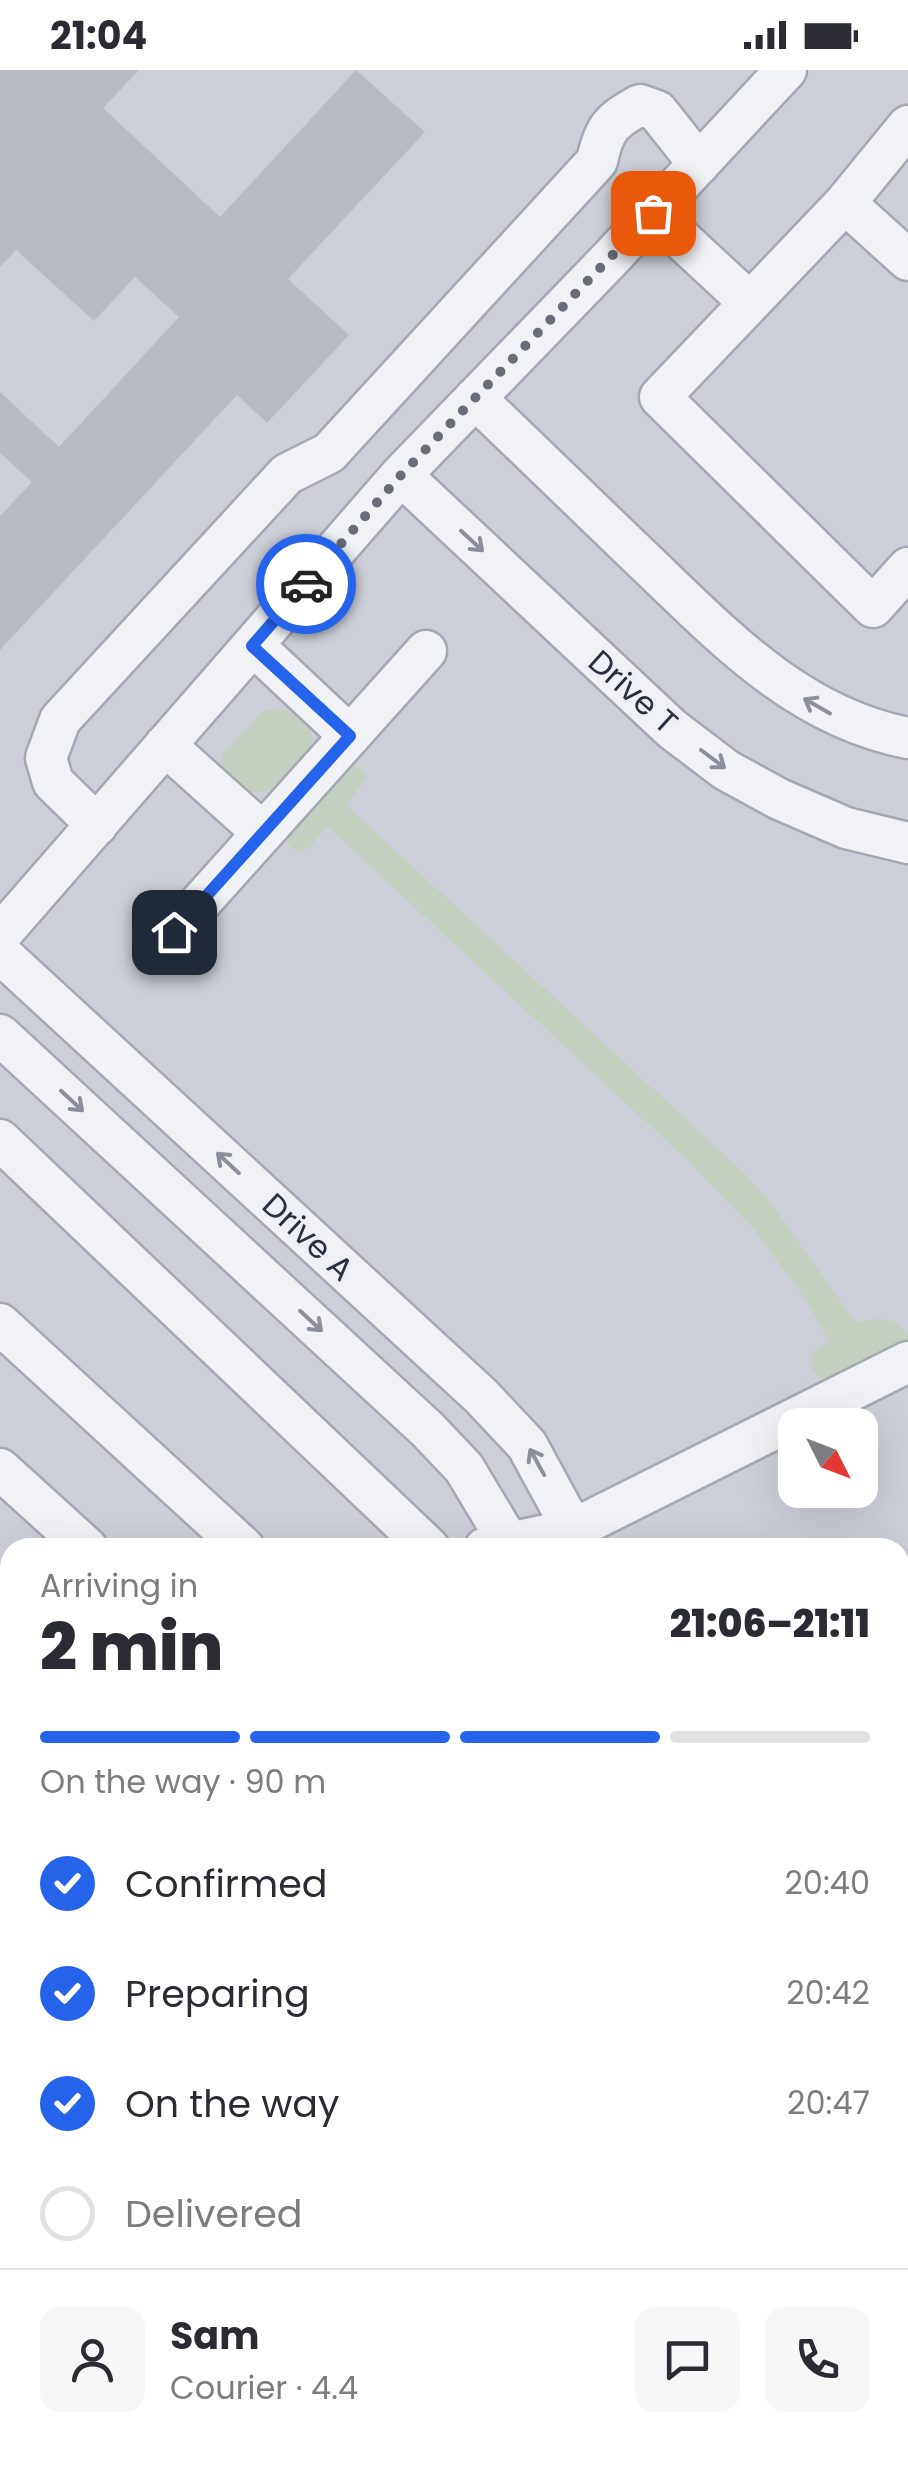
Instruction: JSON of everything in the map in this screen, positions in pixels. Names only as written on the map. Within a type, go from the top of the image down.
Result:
[{"type":"lane","points":[[0,935],[401,475],[786,70]]},
{"type":"lane","points":[[97,824],[53,782],[46,758],[60,720],[287,474],[329,453],[356,424],[597,161],[613,121],[640,105],[657,111],[699,164]]},
{"type":"lane","points":[[908,126],[845,203],[660,397],[873,607],[908,568]]},
{"type":"lane","points":[[845,203],[908,260]]},
{"type":"lane","points":[[653,213],[749,302]]},
{"type":"lane","points":[[474,398],[749,659],[786,688],[828,713],[876,732],[908,738]]},
{"type":"lane","name":"Drive T","points":[[401,475],[672,729],[726,770],[779,800],[846,828],[908,843]]},
{"type":"lane","points":[[252,646],[350,736]]},
{"type":"lane","points":[[174,932],[426,651]]},
{"type":"lane","points":[[166,745],[263,832]]},
{"type":"lane","name":"Drive A","points":[[0,953],[481,1396],[527,1444],[578,1538]]},
{"type":"lane","name":"Drive A","points":[[0,1035],[428,1430],[464,1468],[498,1538]]},
{"type":"lane","points":[[0,1140],[418,1538]]},
{"type":"lane","points":[[0,1324],[233,1538]]},
{"type":"lane","points":[[578,1538],[908,1362]]},
{"type":"lane","points":[[0,1469],[76,1538]]},
{"type":"shaded area","points":[[0,70],[908,70],[908,1538],[0,1538]]},
{"type":"green space","points":[[276,708],[302,719],[313,744],[283,780],[264,792],[253,793],[233,783],[221,756],[262,712]]},
{"type":"green space","points":[[351,767],[360,767],[367,777],[346,805],[744,1173],[771,1203],[856,1323],[890,1321],[908,1334],[908,1347],[834,1381],[819,1376],[811,1364],[812,1352],[830,1341],[804,1297],[754,1229],[686,1159],[327,826],[310,847],[298,853],[289,845],[286,836],[291,825]]},
{"type":"building","points":[[0,70],[139,70],[103,108],[220,217],[356,70],[425,132],[288,279],[349,335],[267,423],[237,395],[0,650],[0,516],[32,482],[0,453],[0,392],[59,447],[179,317],[135,277],[94,321],[16,250],[0,267]]},
{"type":"way so far","points":[[306,584],[401,475],[653,213]]},
{"type":"route","points":[[174,932],[350,736],[252,646],[306,584]]}]
